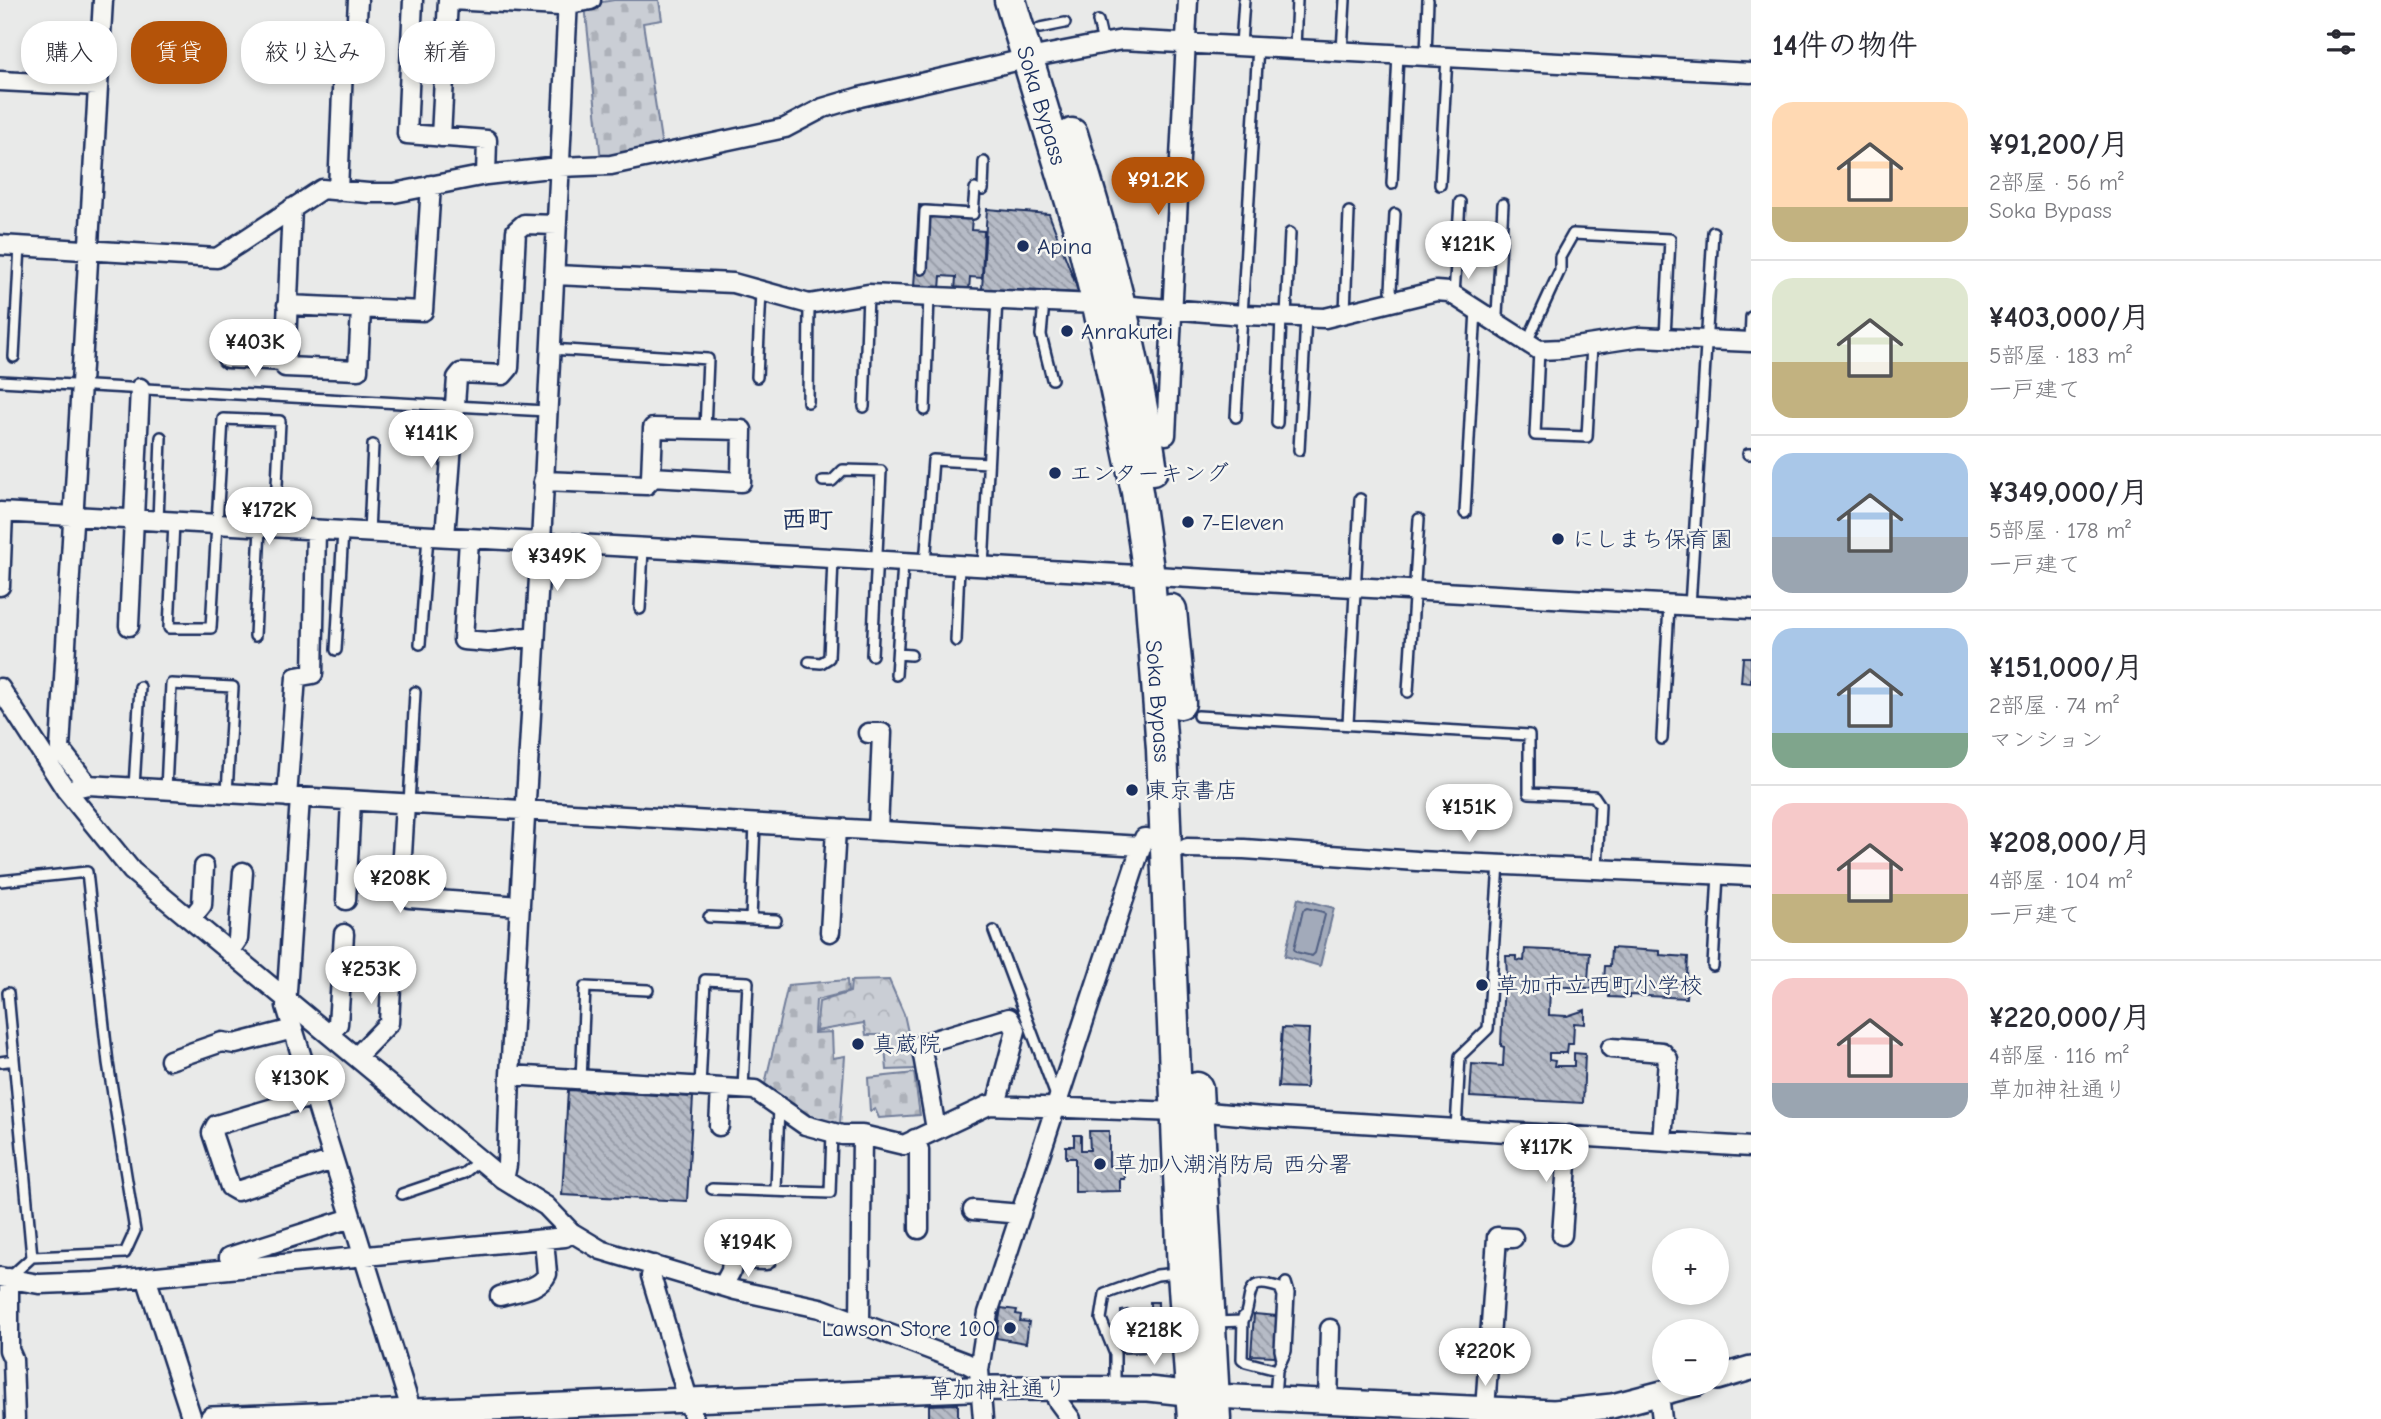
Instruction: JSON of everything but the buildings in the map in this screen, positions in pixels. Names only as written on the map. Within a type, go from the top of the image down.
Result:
[{"type":"highway","name":"Soka Bypass","points":[[1010,0],[1043,33],[1102,232],[1109,305],[1109,378],[1158,576]]},
{"type":"highway","name":"Soka Bypass","points":[[1043,33],[1061,190],[1109,305],[1141,397],[1158,576],[1165,844],[1187,1111],[1210,1322],[1203,1407]]},
{"type":"highway","name":"Soka Bypass","points":[[1187,1111],[1183,1273],[1203,1407]]},
{"type":"street","points":[[88,785],[60,749],[103,0]]},
{"type":"street","points":[[338,191],[344,66],[346,61],[355,56],[358,0]]},
{"type":"street","points":[[413,0],[407,134],[487,140],[486,176]]},
{"type":"street","points":[[441,136],[449,0],[559,6],[568,2],[591,0]]},
{"type":"street","points":[[504,1180],[508,1166],[510,1075],[527,810],[568,2]]},
{"type":"street","points":[[1166,435],[1186,42],[1184,11]]},
{"type":"street","points":[[0,245],[217,258],[322,189],[394,193],[486,176],[559,167],[611,165],[785,128],[823,108],[1043,33],[1103,43],[1122,40],[1186,42],[1751,73]]},
{"type":"street","points":[[0,81],[97,86]]},
{"type":"street","points":[[287,306],[423,311],[431,186]]},
{"type":"street","points":[[292,208],[285,367],[358,370],[362,310]]},
{"type":"street","points":[[437,536],[457,378],[461,373],[503,374],[509,368],[516,231],[524,224],[557,225]]},
{"type":"street","points":[[555,275],[733,283],[809,304],[868,294],[1325,318],[1436,290],[1454,295],[1533,346],[1592,345],[1640,337],[1750,342]]},
{"type":"street","points":[[227,358],[285,361]]},
{"type":"street","points":[[129,626],[140,388]]},
{"type":"street","points":[[543,481],[646,485],[651,477],[653,428],[742,430],[741,482],[651,477]]},
{"type":"street","points":[[0,586],[2,512],[1751,610]]},
{"type":"street","points":[[316,530],[313,674],[296,677],[286,999],[413,1415]]},
{"type":"street","points":[[469,539],[463,640],[488,642],[535,636]]},
{"type":"street","points":[[0,688],[66,790],[132,871],[504,1180],[546,1206],[570,1232],[601,1250],[723,1286],[820,1308],[860,1322],[966,1363],[980,1379]]},
{"type":"street","points":[[868,733],[883,733],[878,831]]},
{"type":"street","points":[[66,790],[88,785],[134,787],[836,829],[1751,876]]},
{"type":"street","points":[[346,900],[351,801]]},
{"type":"street","points":[[407,804],[400,889],[409,898],[520,906]]},
{"type":"street","points":[[830,932],[836,829]]},
{"type":"street","points":[[983,1419],[980,1379],[988,1313],[1056,1105],[1165,844]]},
{"type":"street","points":[[191,919],[202,905],[204,867]]},
{"type":"street","points":[[229,952],[237,939],[243,872]]},
{"type":"street","points":[[330,1035],[338,1024],[344,934]]},
{"type":"street","points":[[342,964],[392,968],[389,1023],[356,1057]]},
{"type":"street","points":[[936,1129],[921,1044],[1009,1018],[1016,1030],[996,1105]]},
{"type":"street","points":[[170,1060],[222,1042],[235,1044],[293,1029]]},
{"type":"street","points":[[1611,1048],[1662,1052],[1668,1059],[1662,1142]]},
{"type":"street","points":[[510,1075],[755,1090],[805,1125],[842,1135],[862,1135],[904,1145],[989,1105],[1056,1105],[1751,1147]]},
{"type":"street","points":[[719,1126],[720,1088]]},
{"type":"street","points":[[314,1096],[216,1125],[212,1133],[230,1187],[237,1191],[333,1160]]},
{"type":"street","points":[[860,1322],[862,1135]]},
{"type":"street","points":[[1562,1235],[1569,1135]]},
{"type":"street","points":[[915,1139],[919,1150],[919,1229]]},
{"type":"street","points":[[973,1210],[1021,1214]]},
{"type":"street","points":[[240,1251],[351,1218]]},
{"type":"street","points":[[15,1419],[13,1359],[9,1350],[4,1277],[39,1284],[146,1278],[565,1237],[570,1232]]},
{"type":"street","points":[[1484,1414],[1497,1237],[1513,1238]]},
{"type":"street","points":[[500,1296],[540,1284],[545,1279],[547,1274],[544,1239]]},
{"type":"street","points":[[723,1286],[731,1271],[732,1259],[766,1260]]},
{"type":"street","points":[[654,1265],[651,1276],[691,1409]]},
{"type":"street","points":[[146,1278],[192,1419]]},
{"type":"street","points":[[1328,1402],[1330,1329]]},
{"type":"street","points":[[1729,1374],[1751,1368]]},
{"type":"street","name":"草加神社通り","points":[[212,1419],[691,1409],[980,1379],[1056,1388],[1115,1388],[1203,1407],[1275,1398],[1484,1414],[1613,1412],[1656,1396]]},
{"type":"street","points":[[1056,1388],[1056,1400],[1071,1419]]},
{"type":"street","points":[[1659,1396],[1662,1419]]},
{"type":"lane","points":[[1236,417],[1243,315],[1250,46],[1244,0]]},
{"type":"lane","points":[[1295,48],[1297,0]]},
{"type":"lane","points":[[1342,51],[1345,0]]},
{"type":"lane","points":[[1426,55],[1428,0]]},
{"type":"lane","points":[[1098,21],[1103,43]]},
{"type":"lane","points":[[1392,184],[1398,54]]},
{"type":"lane","points":[[1440,186],[1447,57]]},
{"type":"lane","points":[[922,270],[925,212],[973,214],[984,162]]},
{"type":"lane","points":[[1454,295],[1460,202]]},
{"type":"lane","points":[[1494,321],[1497,315],[1503,204]]},
{"type":"lane","points":[[1345,312],[1349,212]]},
{"type":"lane","points":[[1395,214],[1391,290],[1395,300]]},
{"type":"lane","points":[[1690,606],[1713,232]]},
{"type":"lane","points":[[1277,423],[1290,233]]},
{"type":"lane","points":[[1592,345],[1587,437],[1535,435],[1533,346],[1560,270],[1560,257],[1573,234],[1670,239],[1665,337]]},
{"type":"lane","points":[[14,357],[20,246]]},
{"type":"lane","points":[[757,377],[761,291]]},
{"type":"lane","points":[[864,407],[868,294]]},
{"type":"lane","points":[[925,410],[929,296]]},
{"type":"lane","points":[[983,567],[997,299]]},
{"type":"lane","points":[[1044,302],[1041,335],[1052,379]]},
{"type":"lane","points":[[808,402],[809,304]]},
{"type":"lane","points":[[1465,513],[1476,309]]},
{"type":"lane","points":[[1299,450],[1306,317]]},
{"type":"lane","points":[[1750,342],[1751,317]]},
{"type":"lane","points":[[550,349],[708,359],[705,429]]},
{"type":"lane","points":[[0,381],[547,411]]},
{"type":"lane","points":[[161,437],[169,628],[211,628],[223,419],[280,421],[255,636]]},
{"type":"lane","points":[[369,533],[373,445]]},
{"type":"lane","points":[[925,564],[933,460],[988,463]]},
{"type":"lane","points":[[823,481],[832,481],[843,470],[881,471],[872,655]]},
{"type":"lane","points":[[1348,724],[1360,499]]},
{"type":"lane","points":[[1408,692],[1419,519]]},
{"type":"lane","points":[[336,650],[343,531]]},
{"type":"lane","points":[[420,644],[437,536]]},
{"type":"lane","points":[[640,609],[643,549]]},
{"type":"lane","points":[[809,662],[821,663],[829,658],[833,559]]},
{"type":"lane","points":[[896,675],[903,563]]},
{"type":"lane","points":[[956,640],[959,566]]},
{"type":"lane","points":[[1662,739],[1669,605]]},
{"type":"lane","points":[[898,654],[911,656]]},
{"type":"lane","points":[[166,789],[171,684],[233,687],[227,793]]},
{"type":"lane","points":[[134,787],[140,687]]},
{"type":"lane","points":[[407,804],[415,692]]},
{"type":"lane","points":[[1198,716],[1530,734],[1529,793],[1594,796],[1600,805],[1597,869]]},
{"type":"lane","points":[[751,919],[755,824]]},
{"type":"lane","points":[[1456,1129],[1460,1056],[1488,1029],[1499,864]]},
{"type":"lane","points":[[0,881],[86,872],[108,1063],[135,1231],[125,1253],[32,1257],[4,1277]]},
{"type":"lane","points":[[1713,966],[1718,874]]},
{"type":"lane","points":[[709,917],[776,920]]},
{"type":"lane","points":[[994,931],[1056,1105]]},
{"type":"lane","points":[[700,1087],[705,980],[748,982],[743,1089]]},
{"type":"lane","points":[[581,1080],[586,987],[648,990]]},
{"type":"lane","points":[[8,993],[32,1257]]},
{"type":"lane","points":[[0,1062],[14,1060]]},
{"type":"lane","points":[[776,1191],[779,1107]]},
{"type":"lane","points":[[712,1189],[830,1194],[832,1131]]},
{"type":"lane","points":[[402,1194],[464,1173],[480,1160]]},
{"type":"lane","points":[[1115,1388],[1115,1354],[1101,1319],[1105,1294],[1157,1275],[1183,1273]]},
{"type":"lane","points":[[1275,1398],[1277,1370],[1286,1351],[1289,1293],[1286,1283]]},
{"type":"lane","points":[[1243,1321],[1248,1311],[1249,1293],[1254,1287],[1263,1284],[1280,1288],[1283,1296],[1280,1350],[1282,1359]]},
{"type":"lane","points":[[1244,1309],[1242,1359],[1277,1370]]},
{"type":"lane","points":[[1210,1322],[1243,1321]]},
{"type":"green space","points":[[614,0],[659,0],[662,20],[643,23],[662,147],[601,160],[585,5]]},
{"type":"green space","points":[[847,980],[848,992],[816,1000],[814,1033],[832,1032],[833,1058],[845,1056],[840,1124],[807,1116],[765,1084],[788,985]]},
{"type":"green space","points":[[889,980],[904,1014],[916,1069],[887,1070],[884,1035],[866,1035],[864,1023],[816,1031],[819,1002],[850,992],[851,981]]},
{"type":"green space","points":[[914,1073],[920,1115],[879,1118],[875,1109],[870,1111],[868,1078]]},
{"type":"water","points":[[1298,898],[1334,908],[1320,966],[1285,956]]},
{"type":"place","name":"Apina","points":[[1023,246]]},
{"type":"place","name":"Anrakutei","points":[[1067,331]]},
{"type":"place","name":"エンターキング","points":[[1055,473]]},
{"type":"place","name":"7-Eleven","points":[[1188,522]]},
{"type":"place","name":"にしまち保育園","points":[[1558,539]]},
{"type":"place","name":"東京書店","points":[[1132,790]]},
{"type":"place","name":"草加市立西町小学校","points":[[1482,985]]},
{"type":"place","name":"真蔵院","points":[[858,1044]]},
{"type":"place","name":"草加八潮消防局 西分署","points":[[1100,1164]]},
{"type":"place","name":"Lawson Store 100","points":[[1010,1328]]},
{"type":"district","name":"西町","points":[[807,519]]}]
